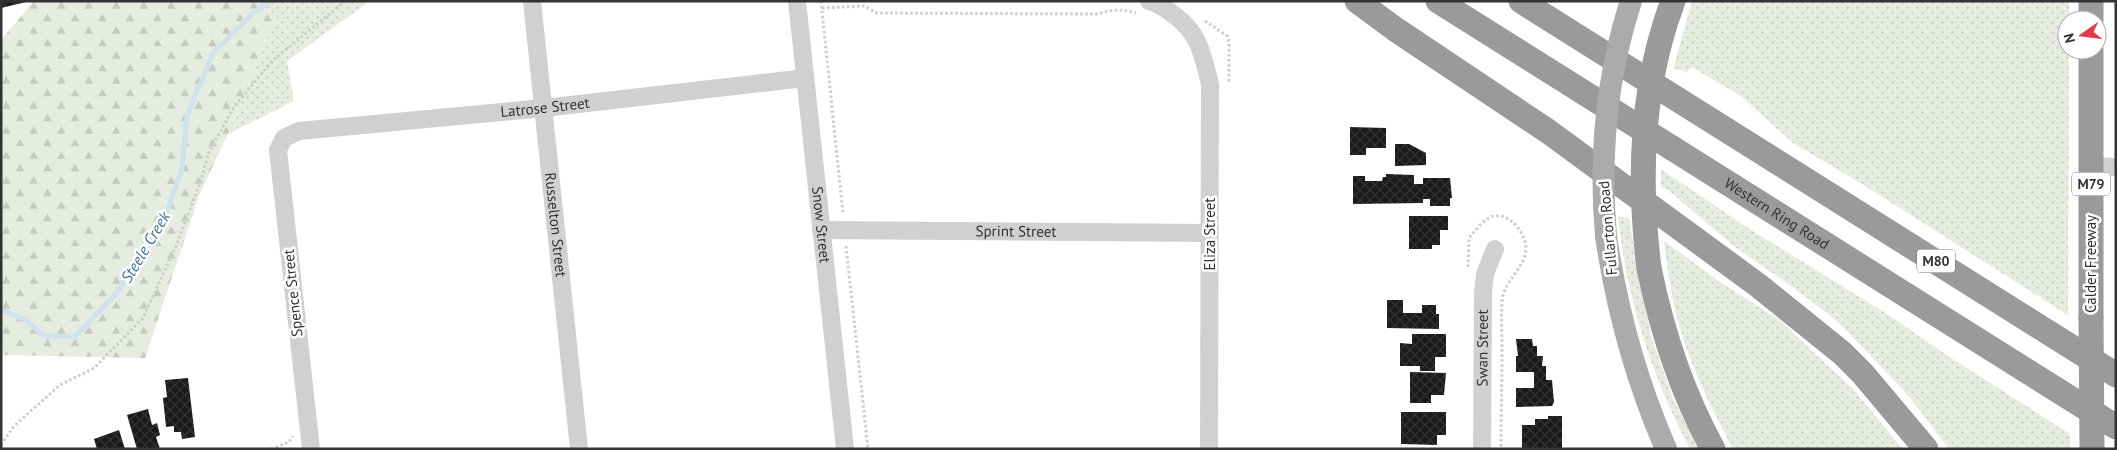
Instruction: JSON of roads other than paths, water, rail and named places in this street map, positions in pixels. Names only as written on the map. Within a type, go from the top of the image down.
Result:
[{"type":"highway","points":[[1357,1],[1395,29],[1549,132],[1767,292],[1842,352],[1900,415],[1926,449]]},
{"type":"highway","name":"Western Ring Road","points":[[1438,1],[2116,427]]},
{"type":"highway","name":"M80","points":[[1521,1],[2116,375]]},
{"type":"highway","points":[[1673,1],[1655,63],[1644,142],[1643,203],[1650,268],[1660,319],[1688,400],[1713,449]]},
{"type":"highway","name":"Calder Freeway","points":[[2091,60],[2092,449]]},
{"type":"main road","name":"Fullarton Road","points":[[1631,1],[1616,58],[1605,119],[1602,178],[1606,236],[1616,298],[1627,343],[1642,390],[1666,449]]},
{"type":"street","name":"Russelton Street","points":[[532,1],[579,449]]},
{"type":"street","name":"Snow Street","points":[[797,1],[845,449]]},
{"type":"street","name":"Eliza Street","points":[[1145,8],[1158,4],[1188,25],[1201,48],[1210,84],[1209,449]]},
{"type":"street","name":"Latrose Street","points":[[284,138],[299,131],[544,108],[805,78]]},
{"type":"street","name":"Spence Street","points":[[284,138],[278,150],[310,449]]},
{"type":"street","points":[[2091,166],[2116,167]]},
{"type":"street","name":"Sprint Street","points":[[822,230],[1210,233]]},
{"type":"street","name":"Swan Street","points":[[1482,449],[1483,292],[1485,274],[1496,249]]},
{"type":"waterway","name":"Steele Creek","points":[[1,310],[24,319],[44,336],[74,337],[116,294],[163,222],[182,169],[187,116],[213,53],[253,13],[271,1]]}]
